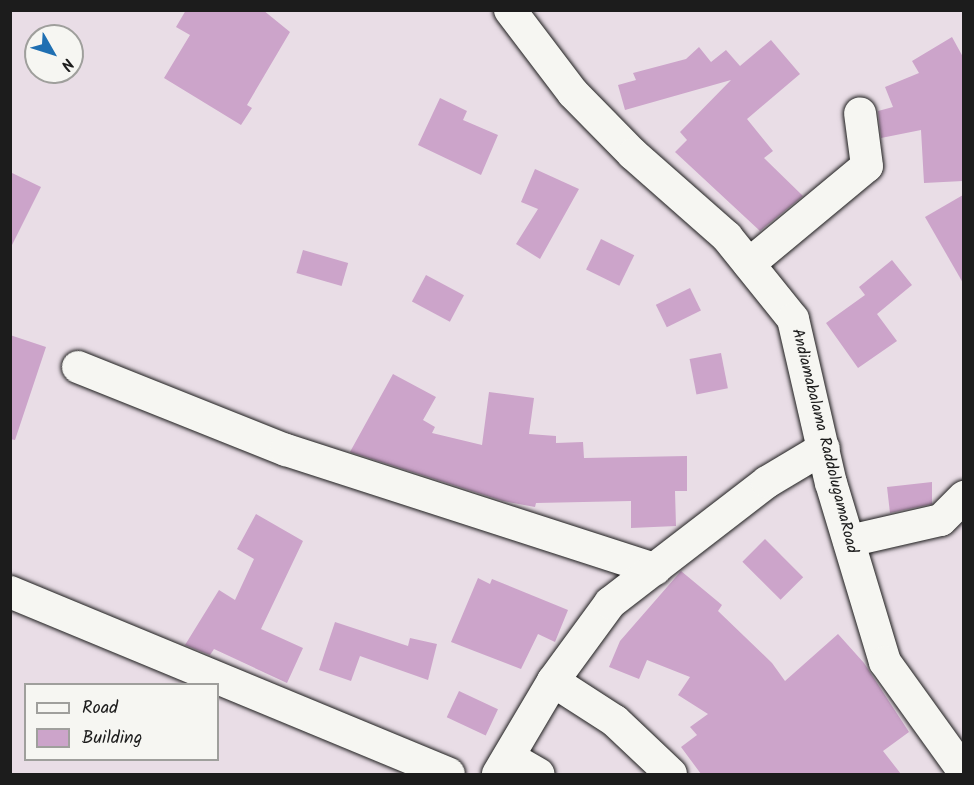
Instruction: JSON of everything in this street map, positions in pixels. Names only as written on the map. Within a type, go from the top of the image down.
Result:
[{"type":"street","name":"Andiamabalama RaddolugamaRoad","points":[[510,10],[573,93],[633,154],[727,237],[793,319],[824,448],[885,662],[963,774]]},
{"type":"street","points":[[749,264],[867,166],[860,113]]},
{"type":"street","points":[[78,368],[286,450],[655,570]]},
{"type":"street","points":[[538,774],[504,766],[553,681],[610,603],[768,482],[824,448]]},
{"type":"street","points":[[849,541],[941,520],[963,497]]},
{"type":"street","points":[[10,592],[449,774]]},
{"type":"street","points":[[553,681],[615,721],[671,774]]},
{"type":"building","points":[[186,10],[263,10],[290,32],[247,105],[252,108],[241,125],[164,78],[190,35],[176,27]]},
{"type":"building","points":[[952,37],[963,57],[963,181],[924,183],[921,130],[881,138],[878,111],[893,107],[885,87],[919,73],[912,61]]},
{"type":"building","points":[[771,40],[800,74],[747,119],[773,151],[764,158],[803,196],[760,231],[675,152],[687,140],[680,132],[731,80],[625,110],[618,85],[636,80],[633,73],[686,59],[699,47],[711,62],[726,50],[740,66]]},
{"type":"building","points":[[440,98],[467,111],[463,120],[498,135],[481,175],[418,145]]},
{"type":"building","points":[[535,169],[579,189],[540,259],[516,244],[538,209],[521,202]]},
{"type":"building","points":[[10,172],[41,187],[10,249]]},
{"type":"building","points":[[963,195],[963,283],[925,217]]},
{"type":"building","points":[[601,239],[634,255],[619,286],[586,270]]},
{"type":"building","points":[[303,250],[348,263],[342,286],[296,273]]},
{"type":"building","points":[[892,260],[912,285],[877,314],[897,341],[858,368],[826,323],[865,295],[859,287]]},
{"type":"building","points":[[426,275],[464,295],[450,322],[412,301]]},
{"type":"building","points":[[690,288],[701,310],[667,327],[656,305]]},
{"type":"building","points":[[10,335],[46,347],[15,440],[10,439]]},
{"type":"building","points":[[721,353],[728,388],[696,394],[690,359]]},
{"type":"building","points":[[393,374],[436,397],[423,420],[435,427],[432,433],[482,445],[489,392],[534,398],[529,434],[556,436],[556,443],[583,442],[584,458],[687,456],[687,491],[675,491],[676,526],[631,528],[631,501],[536,503],[535,507],[503,501],[350,452]]},
{"type":"building","points":[[932,482],[932,504],[890,513],[887,487]]},
{"type":"building","points":[[256,514],[303,541],[261,629],[303,648],[287,683],[214,649],[210,655],[185,645],[219,590],[235,600],[254,559],[237,549]]},
{"type":"building","points":[[765,539],[803,577],[781,600],[742,562]]},
{"type":"building","points":[[681,571],[722,605],[718,611],[772,663],[785,681],[838,634],[864,663],[909,732],[883,751],[901,774],[701,774],[681,747],[697,735],[690,727],[708,714],[678,695],[690,677],[647,660],[639,679],[609,667],[620,641]]},
{"type":"building","points":[[478,578],[490,584],[492,579],[568,610],[555,642],[538,634],[521,669],[451,642]]},
{"type":"building","points":[[335,622],[408,646],[410,638],[437,644],[428,680],[360,656],[351,681],[319,670]]},
{"type":"building","points":[[459,691],[498,709],[486,735],[447,717]]}]
